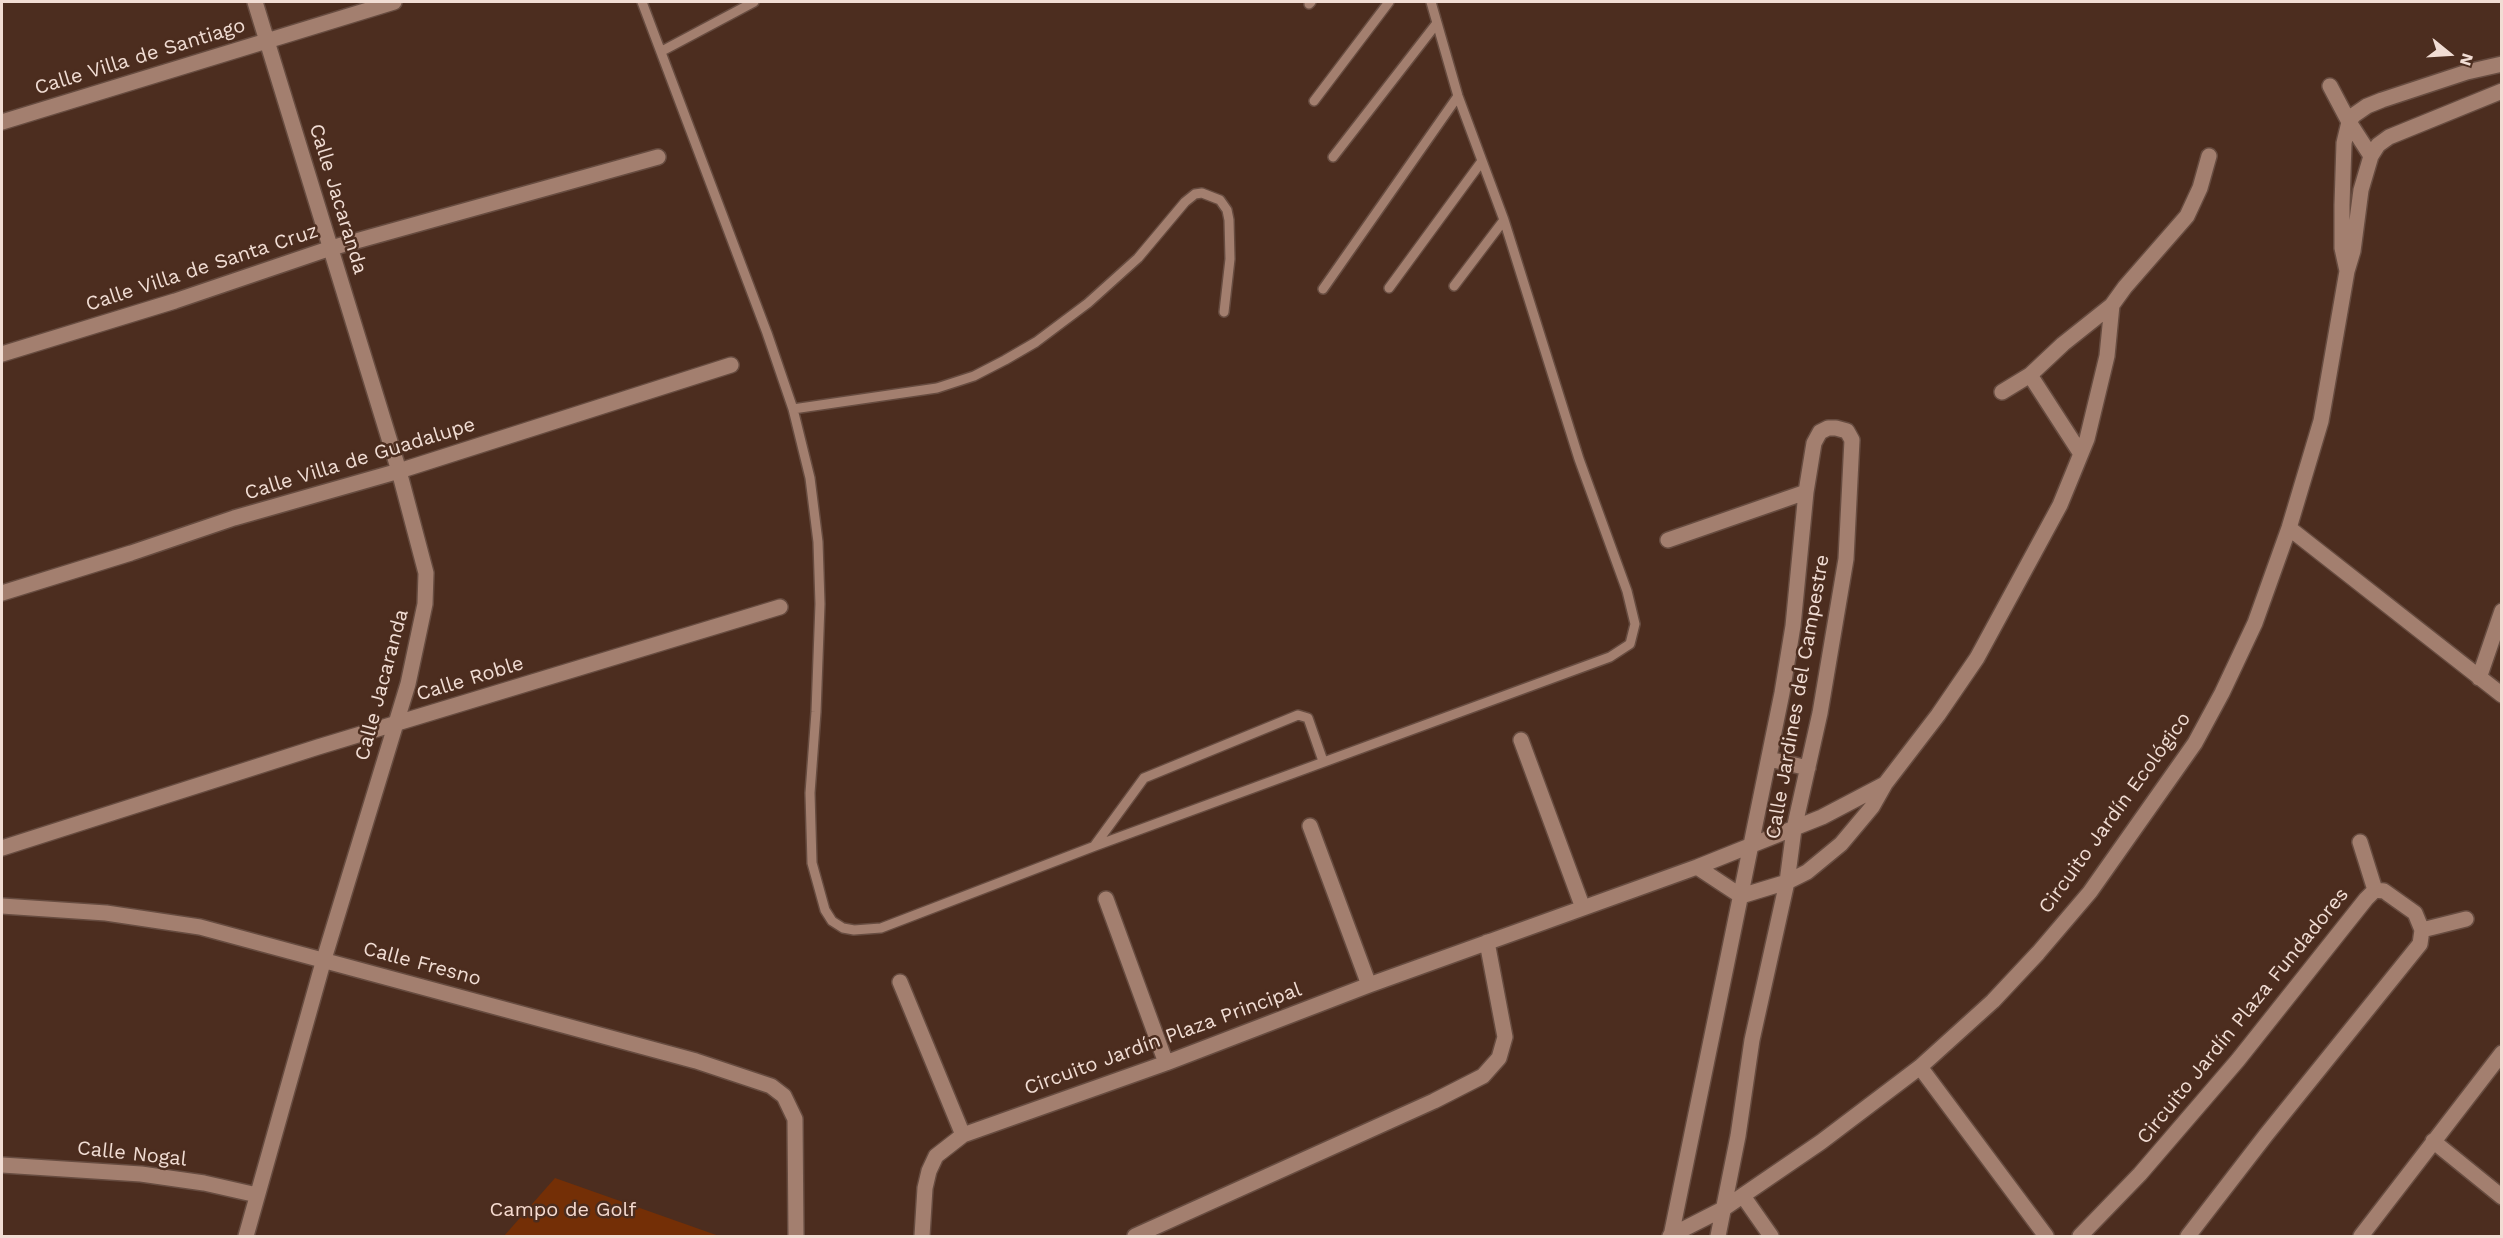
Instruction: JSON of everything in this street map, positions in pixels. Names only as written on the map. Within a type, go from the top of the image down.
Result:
[{"type":"street","name":"Calle Jacaranda","points":[[246,1236],[324,959],[408,684],[425,604],[426,573],[399,471],[255,2]]},
{"type":"street","name":"Calle Villa de Santiago","points":[[2,122],[394,2]]},
{"type":"street","points":[[2349,122],[2354,115],[2367,106],[2382,100],[2467,72],[2502,64]]},
{"type":"street","points":[[2330,86],[2371,156]]},
{"type":"street","name":"Circuito Jardín Ecológico","points":[[1671,1236],[1743,1196],[1821,1142],[1920,1067],[1993,1001],[2090,892],[2195,743],[2255,623],[2289,528],[2320,421],[2347,271],[2353,251],[2361,190],[2371,156],[2378,145],[2389,137],[2502,91]]},
{"type":"street","name":"Circuito Jardín Ecológico","points":[[2347,271],[2342,248],[2342,206],[2344,151],[2349,122]]},
{"type":"street","points":[[2002,392],[2030,375],[2063,344],[2112,305],[2187,216],[2200,188],[2209,156]]},
{"type":"street","name":"Calle Villa de Santa Cruz","points":[[2,354],[175,301],[331,248],[658,157]]},
{"type":"street","points":[[1697,867],[1741,896],[1787,882],[1807,872],[1841,844],[1872,807],[1885,784],[1938,715],[1977,658],[2044,537],[2087,439],[2107,356],[2112,305]]},
{"type":"street","name":"Calle Villa de Guadalupe","points":[[2,593],[234,518],[399,471],[731,365]]},
{"type":"street","points":[[2030,375],[2081,454]]},
{"type":"street","name":"Calle Jardines del Campestre","points":[[1671,1236],[1769,759],[1793,626],[1806,492],[1816,437],[1828,428],[1847,431],[1852,440],[1846,559],[1833,647],[1794,829],[1787,882],[1752,1040],[1718,1236]]},
{"type":"street","points":[[1668,540],[1806,492]]},
{"type":"street","points":[[2289,528],[2502,695]]},
{"type":"street","name":"Calle Roble","points":[[2,848],[395,724],[780,607]]},
{"type":"street","points":[[2479,678],[2502,611]]},
{"type":"street","points":[[1521,740],[1583,908]]},
{"type":"street","points":[[1769,759],[1808,768]]},
{"type":"street","name":"Circuito Jardín Plaza Principal","points":[[922,1236],[925,1188],[929,1171],[936,1156],[963,1135],[1166,1063],[1369,985],[1697,867],[1822,817],[1885,784]]},
{"type":"street","points":[[1310,826],[1369,985]]},
{"type":"street","points":[[2360,842],[2375,890]]},
{"type":"street","name":"Circuito Jardín Plaza Fundadores","points":[[2080,1236],[2140,1174],[2230,1069],[2375,890],[2384,891],[2410,908],[2422,930]]},
{"type":"street","points":[[1106,899],[1166,1063]]},
{"type":"street","name":"Calle Fresno","points":[[2,906],[106,913],[200,927],[696,1060],[771,1086],[784,1096],[793,1110],[796,1131],[796,1236]]},
{"type":"street","points":[[2187,1236],[2417,947],[2422,930],[2466,919]]},
{"type":"street","points":[[1135,1236],[1434,1101],[1483,1076],[1499,1058],[1504,1037],[1487,942]]},
{"type":"street","points":[[900,982],[963,1135]]},
{"type":"street","points":[[2361,1236],[2502,1053]]},
{"type":"street","points":[[1920,1067],[2046,1236]]},
{"type":"street","points":[[2433,1141],[2502,1197]]},
{"type":"street","name":"Calle Nogal","points":[[2,1165],[141,1174],[204,1183],[257,1195]]},
{"type":"street","points":[[1743,1196],[1771,1236]]},
{"type":"lane","points":[[642,2],[767,333],[793,409],[810,478],[818,542],[819,643],[810,828],[812,863],[825,910],[832,921],[843,928],[854,930],[881,928],[1323,761],[1610,657],[1630,644],[1634,633],[1635,617],[1627,591],[1579,459],[1504,219],[1458,96],[1431,2]]},
{"type":"lane","points":[[662,51],[754,2]]},
{"type":"lane","points":[[1314,101],[1389,2]]},
{"type":"lane","points":[[1333,157],[1437,23]]},
{"type":"lane","points":[[1323,289],[1458,96]]},
{"type":"lane","points":[[1389,288],[1482,161]]},
{"type":"lane","points":[[793,409],[938,388],[974,376],[1005,360],[1036,342],[1088,303],[1138,258],[1185,202],[1196,194],[1202,193],[1220,200],[1227,210],[1230,259],[1224,312]]},
{"type":"lane","points":[[1454,286],[1504,219]]},
{"type":"lane","points":[[1095,846],[1144,778],[1298,715],[1308,718],[1323,761]]},
{"type":"green space","name":"Campo de Golf","points":[[555,1178],[719,1236],[504,1236]]}]
